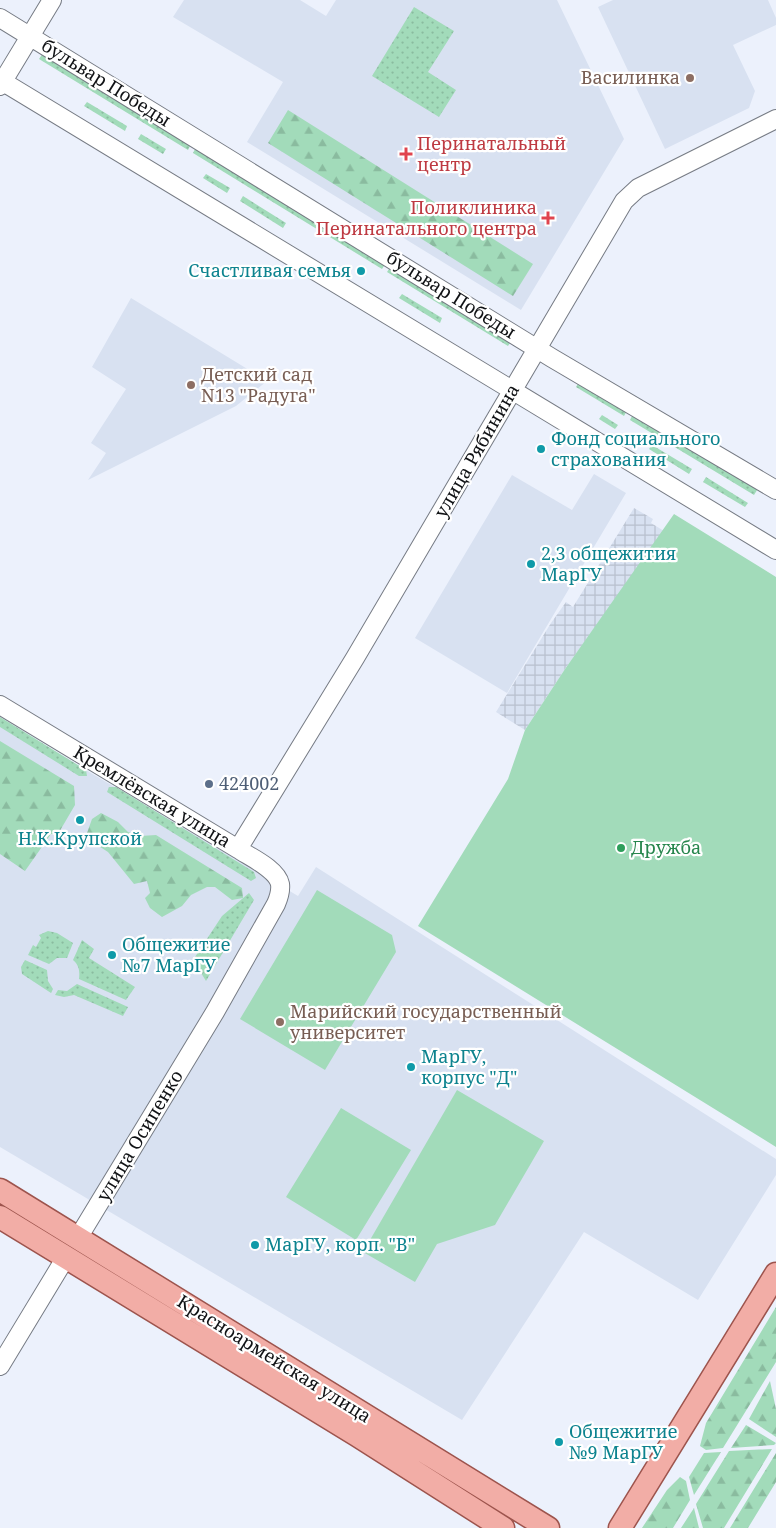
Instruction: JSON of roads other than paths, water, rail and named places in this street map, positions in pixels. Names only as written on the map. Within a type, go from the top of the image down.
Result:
[{"type":"main road","name":"Красноармейская улица","points":[[0,1190],[548,1528]]},
{"type":"main road","name":"Красноармейская улица","points":[[0,1217],[357,1435],[503,1528]]},
{"type":"main road","name":"улица Осипенко","points":[[66,1257],[78,1238]]},
{"type":"main road","points":[[620,1528],[776,1274]]},
{"type":"street","points":[[52,0],[1,82],[776,550]]},
{"type":"street","name":"бульвар Победы","points":[[0,18],[536,348],[776,490]]},
{"type":"street","name":"улица Рябинина","points":[[238,849],[355,658],[624,201],[638,188],[650,181],[776,119]]},
{"type":"street","name":"Кремлёвская улица","points":[[0,705],[267,868],[277,877],[280,884],[280,892],[276,904]]},
{"type":"street","name":"улица Осипенко","points":[[78,1238],[215,1012],[276,904]]},
{"type":"street","name":"улица Осипенко","points":[[0,1366],[66,1257]]},
{"type":"place","name":"Василинка","points":[[690,78]]},
{"type":"place","name":"Перинатальный центр","points":[[406,154]]},
{"type":"place","name":"Поликлиника Перинатального центра","points":[[548,218]]},
{"type":"place","name":"Счастливая семья","points":[[361,271]]},
{"type":"place","name":"Детский сад N13 \"Радуга\"","points":[[191,385]]},
{"type":"place","name":"Фонд социального страхования","points":[[541,449]]},
{"type":"place","name":"2,3 общежития МарГУ","points":[[531,564]]},
{"type":"place","name":"424002","points":[[209,784]]},
{"type":"place","name":"Н.К.Крупской","points":[[80,820]]},
{"type":"place","name":"Дружба","points":[[621,848]]},
{"type":"place","name":"Общежитие №7 МарГУ","points":[[112,955]]},
{"type":"place","name":"Марийский государственный университет","points":[[280,1022]]},
{"type":"place","name":"МарГУ, корпус \"Д\"","points":[[411,1067]]},
{"type":"place","name":"МарГУ, корп. \"В\"","points":[[255,1245]]},
{"type":"place","name":"Общежитие №9 МарГУ","points":[[559,1442]]}]
